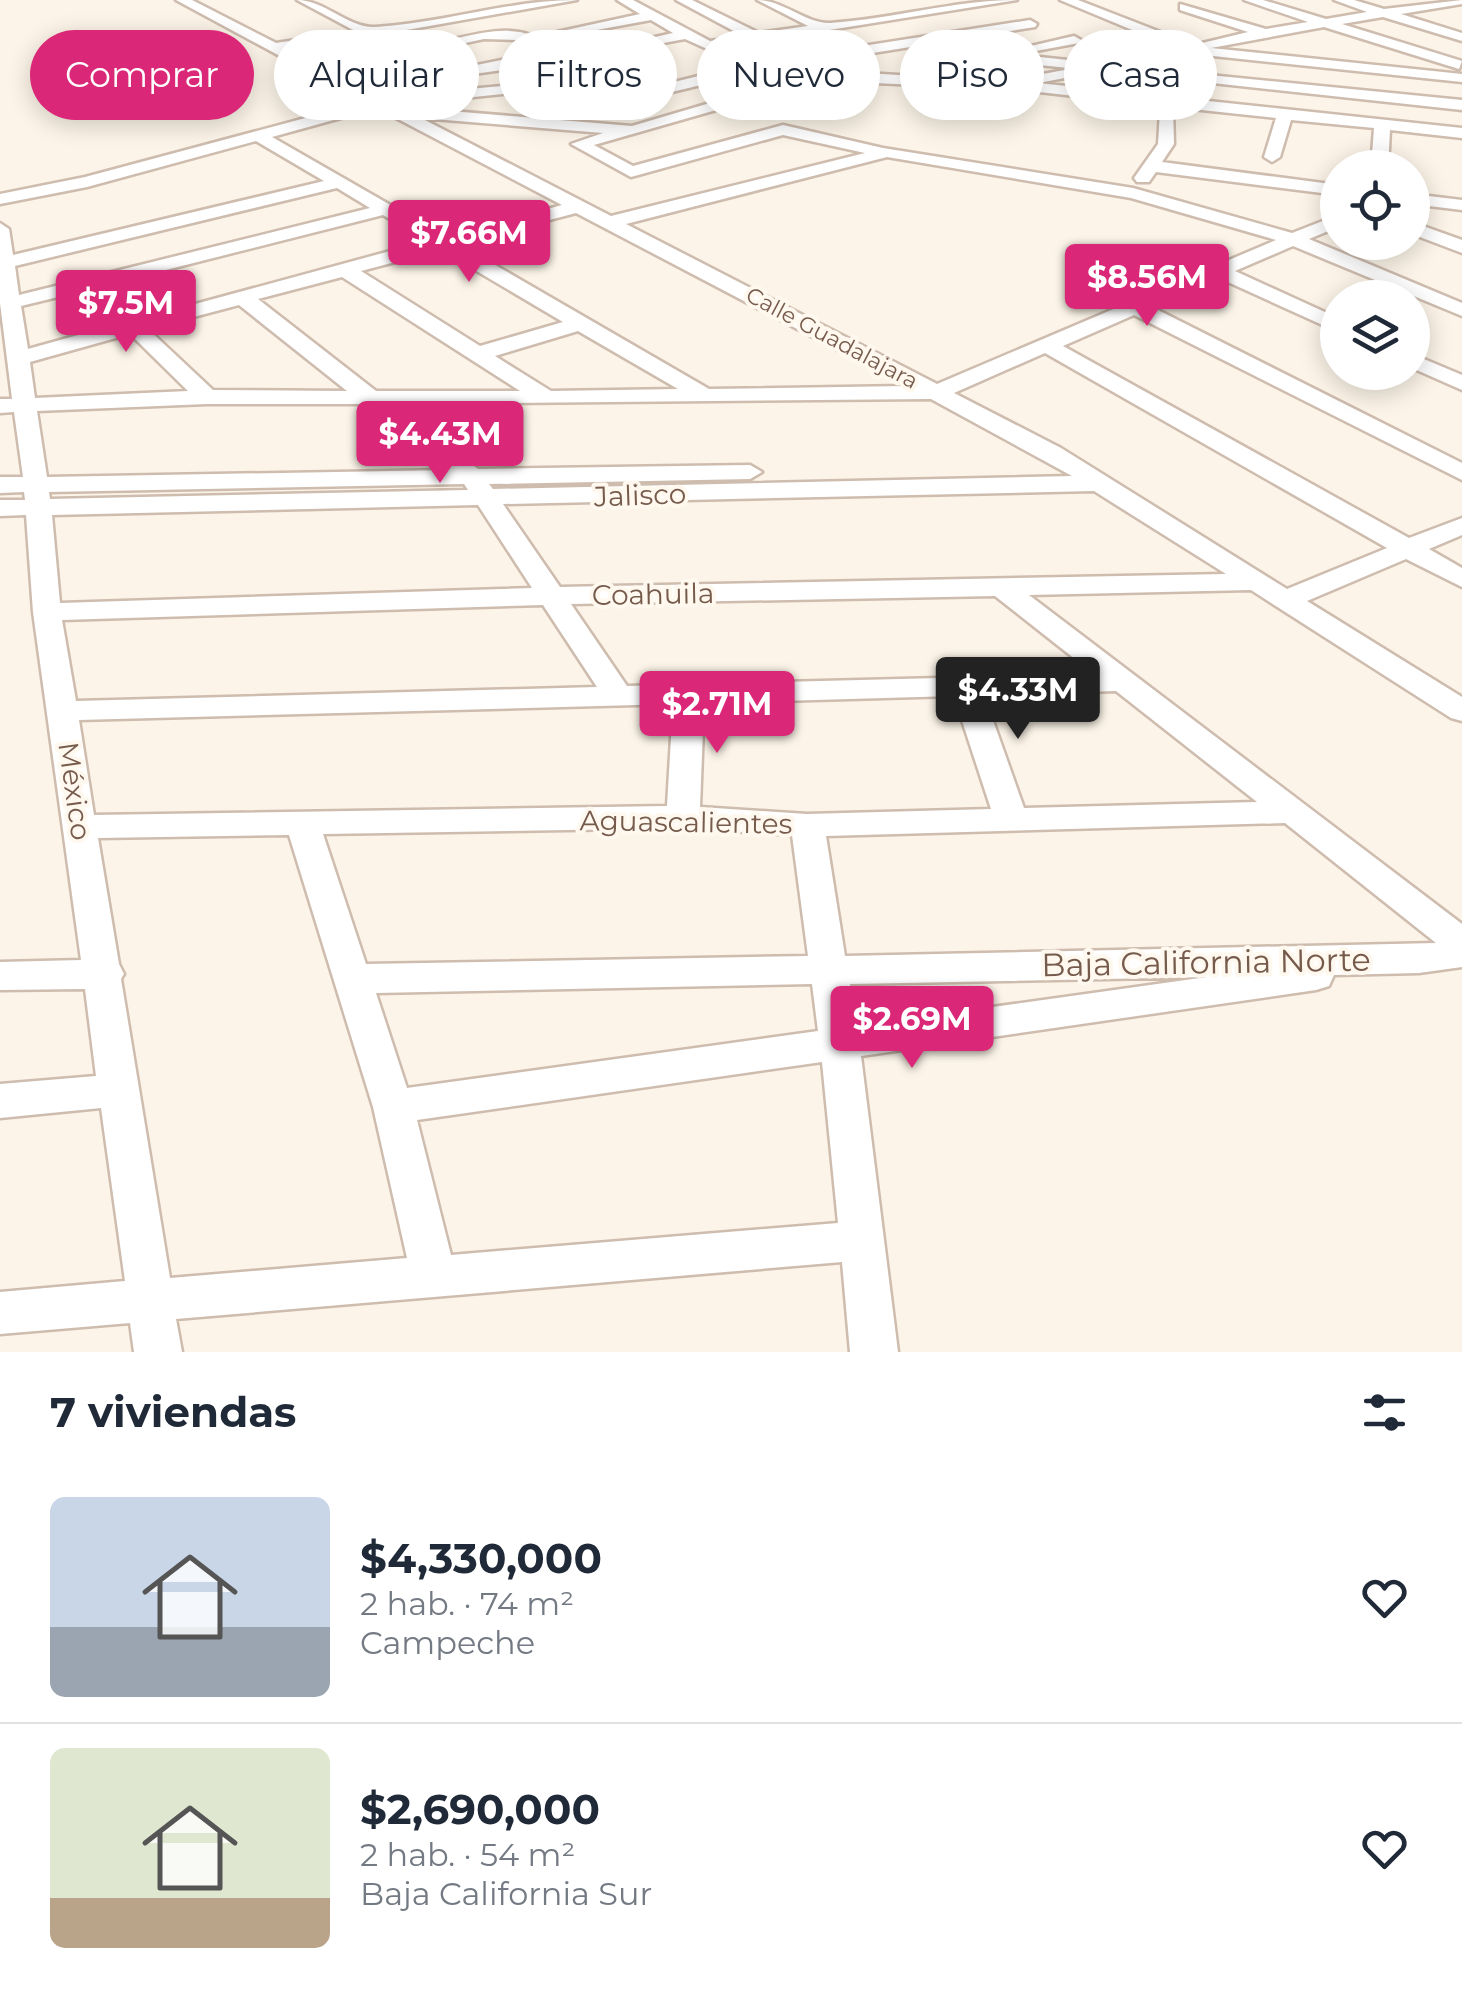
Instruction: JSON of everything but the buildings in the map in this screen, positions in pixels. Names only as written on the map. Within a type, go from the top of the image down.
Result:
[{"type":"street","name":"Calle Guadalajara","points":[[182,0],[274,48]]},
{"type":"street","points":[[304,0],[313,0]]},
{"type":"street","points":[[304,0],[374,30]]},
{"type":"street","points":[[268,45],[524,0]]},
{"type":"street","points":[[367,27],[571,0]]},
{"type":"street","points":[[623,0],[697,39]]},
{"type":"street","points":[[682,0],[742,30]]},
{"type":"street","points":[[762,0],[823,28]]},
{"type":"street","points":[[926,0],[949,9]]},
{"type":"street","points":[[810,30],[1011,0]]},
{"type":"street","points":[[1066,0],[1154,30]]},
{"type":"street","points":[[1088,0],[1162,30]]},
{"type":"street","points":[[1250,0],[1462,66]]},
{"type":"street","points":[[1340,0],[1462,37]]},
{"type":"street","points":[[1217,46],[1462,0]]},
{"type":"street","points":[[1212,2],[1185,7],[1368,68]]},
{"type":"street","points":[[1437,2],[1462,9]]},
{"type":"street","points":[[980,4],[1064,36]]},
{"type":"street","points":[[860,6],[888,18]]},
{"type":"street","points":[[575,30],[652,16]]},
{"type":"street","points":[[880,47],[1030,24]]},
{"type":"street","points":[[506,34],[529,38],[550,53],[464,71],[418,49],[506,34]]},
{"type":"street","points":[[677,36],[688,34]]},
{"type":"street","points":[[892,45],[900,46]]},
{"type":"street","points":[[1217,49],[1462,78]]},
{"type":"street","points":[[692,60],[697,59]]},
{"type":"street","points":[[1217,80],[1462,105]]},
{"type":"street","points":[[1217,103],[1462,133]]},
{"type":"street","points":[[579,144],[697,112]]},
{"type":"street","points":[[691,114],[697,115]]},
{"type":"street","points":[[1272,157],[1286,114]]},
{"type":"street","points":[[479,117],[633,131]]},
{"type":"street","points":[[0,199],[87,182],[314,120]]},
{"type":"street","name":"Calle Guadalajara","points":[[414,120],[1072,466],[1462,710]]},
{"type":"street","points":[[1133,193],[1166,144],[1169,120]]},
{"type":"street","points":[[538,123],[631,172],[783,130]]},
{"type":"street","points":[[746,123],[887,152],[1133,193],[1293,239],[1462,310]]},
{"type":"street","points":[[1380,150],[1382,125]]},
{"type":"street","points":[[258,135],[704,396]]},
{"type":"street","points":[[611,222],[887,152]]},
{"type":"street","points":[[1151,166],[1320,188]]},
{"type":"street","points":[[2,248],[250,204],[340,182]]},
{"type":"street","points":[[1430,201],[1462,205]]},
{"type":"street","points":[[250,204],[298,231]]},
{"type":"street","points":[[18,358],[580,206]]},
{"type":"street","points":[[10,303],[387,209]]},
{"type":"street","points":[[12,406],[206,397],[545,398],[936,392],[1320,228]]},
{"type":"street","points":[[1430,235],[1462,247]]},
{"type":"street","name":"México","points":[[2,248],[18,358],[12,406],[36,496],[48,612],[158,1352]]},
{"type":"street","points":[[345,270],[545,398]]},
{"type":"street","points":[[1219,271],[1320,318]]},
{"type":"street","points":[[61,291],[134,327],[206,397]]},
{"type":"street","points":[[243,298],[472,476],[616,693]]},
{"type":"street","points":[[1135,307],[1462,473]]},
{"type":"street","points":[[478,354],[581,322]]},
{"type":"street","points":[[1046,345],[1462,579]]},
{"type":"street","points":[[1430,368],[1462,383]]},
{"type":"street","name":"Jalisco","points":[[0,508],[36,496],[472,476],[1072,466]]},
{"type":"street","name":"Jalisco","points":[[0,485],[36,496],[486,500],[1100,483]]},
{"type":"street","points":[[1287,599],[1462,526]]},
{"type":"street","name":"Coahuila","points":[[48,612],[552,596],[1259,582]]},
{"type":"street","points":[[1001,587],[1462,943]]},
{"type":"street","points":[[63,710],[1124,682]]},
{"type":"street","points":[[964,685],[1012,820]]},
{"type":"street","points":[[683,818],[689,691]]},
{"type":"street","name":"Aguascalientes","points":[[79,827],[683,818],[807,825],[1293,812]]},
{"type":"street","points":[[303,824],[393,1107],[434,1278]]},
{"type":"street","points":[[807,825],[840,1047],[874,1352]]},
{"type":"street","name":"Baja California Norte","points":[[350,979],[1419,959],[1462,953]]},
{"type":"street","points":[[393,1107],[840,1047],[1419,959]]},
{"type":"street","points":[[0,976],[104,974]]},
{"type":"street","points":[[0,1100],[121,1090]]},
{"type":"street","points":[[0,1313],[860,1241]]}]
